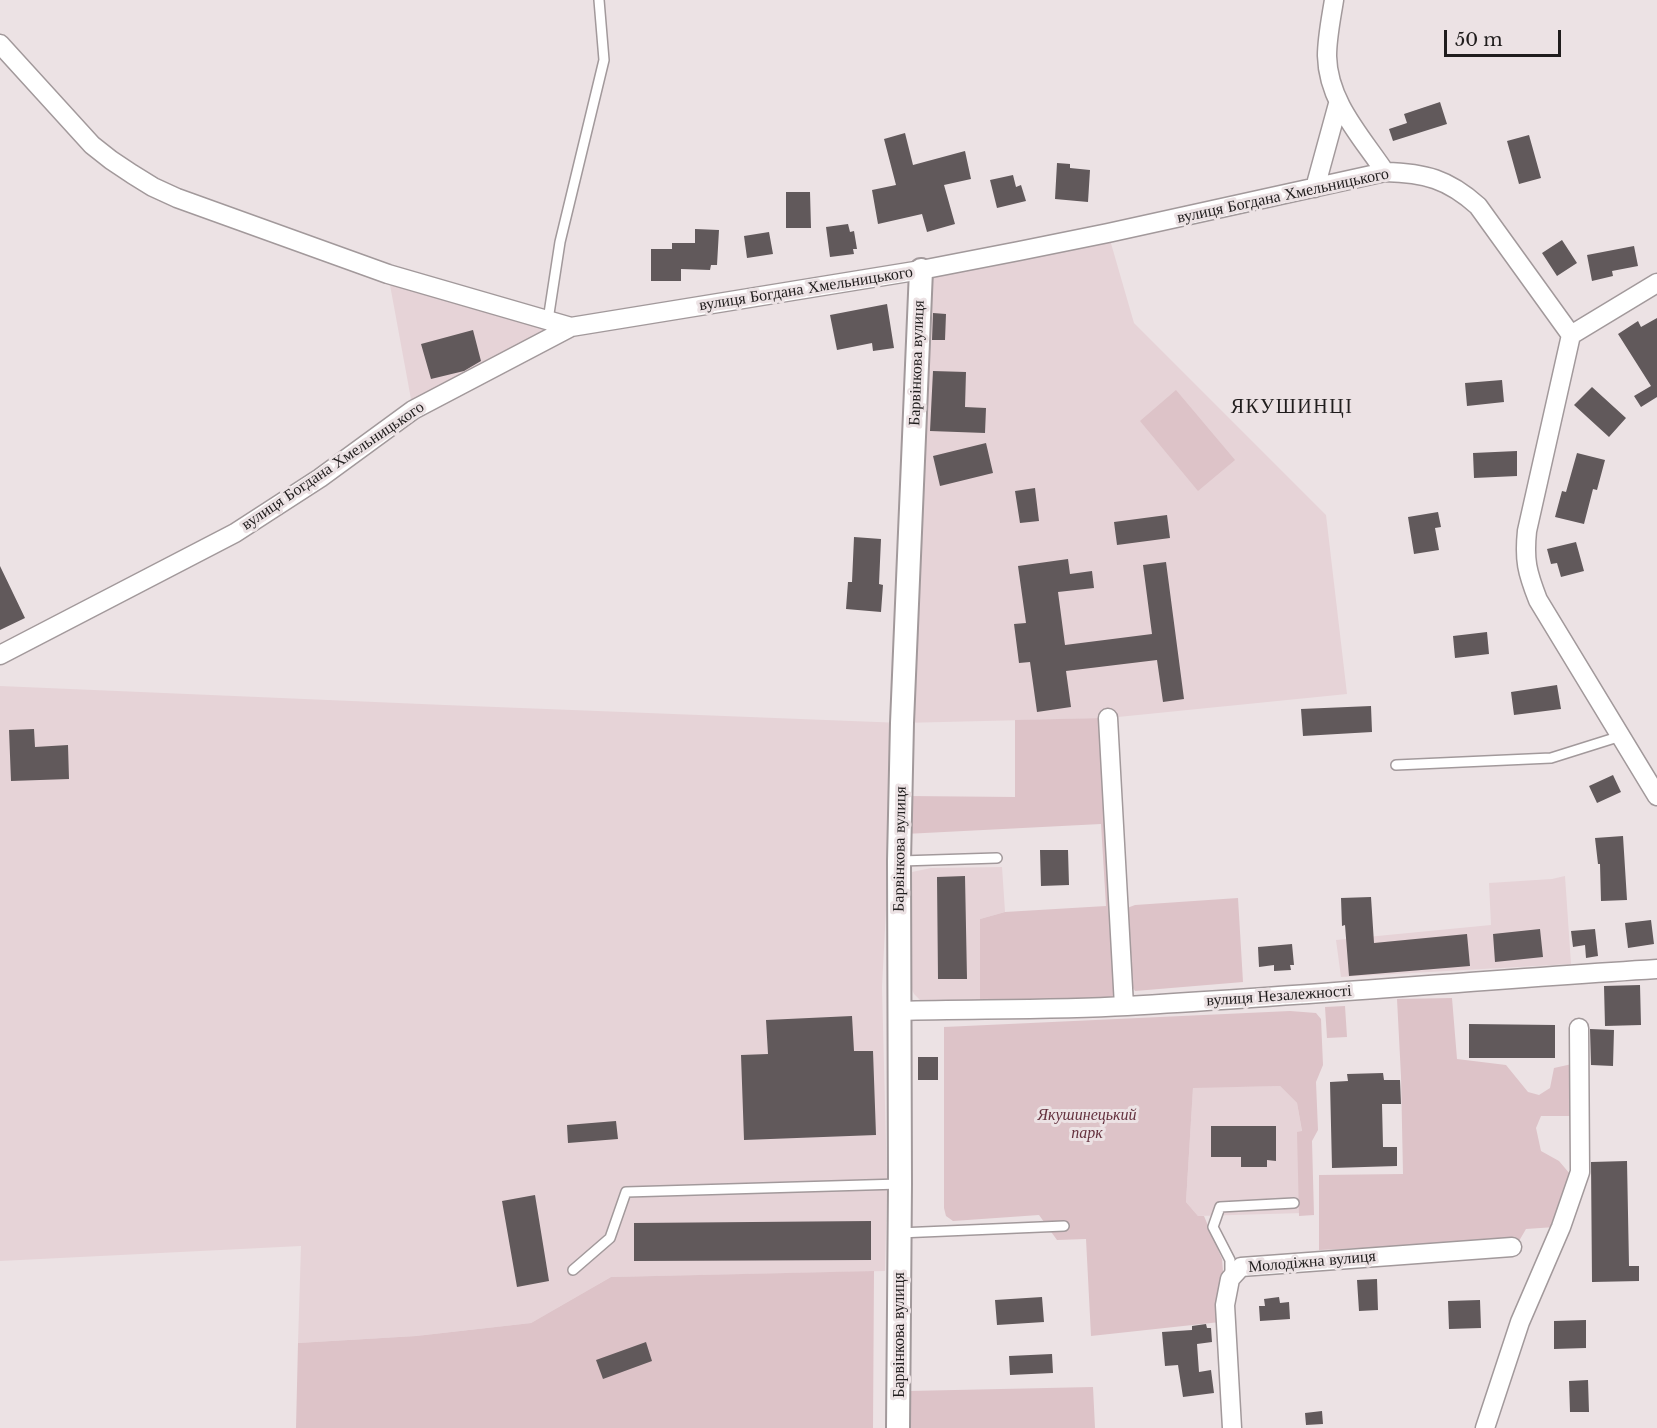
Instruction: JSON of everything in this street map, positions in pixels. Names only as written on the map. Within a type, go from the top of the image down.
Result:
[{"type":"street","points":[[1334,0],[1327,57],[1330,80],[1338,104],[1385,172]]},
{"type":"street","name":"вулиця Богдана Хмельницького","points":[[0,44],[92,145],[153,187],[177,198],[388,274],[571,327]]},
{"type":"street","points":[[1315,188],[1338,104]]},
{"type":"street","name":"вулиця Богдана Хмельницького","points":[[0,655],[235,533],[320,478],[413,410],[571,327],[921,270],[1108,233],[1385,172],[1411,172],[1449,185],[1478,206],[1571,335]]},
{"type":"street","name":"Барвінкова вулиця","points":[[898,1428],[899,861],[902,723],[921,270]]},
{"type":"street","points":[[1657,283],[1571,335],[1525,547],[1526,566],[1538,600],[1657,796]]},
{"type":"street","points":[[1108,718],[1124,1006]]},
{"type":"street","name":"вулиця Незалежності","points":[[900,1011],[1124,1006],[1327,994],[1517,977],[1657,969]]},
{"type":"street","points":[[1485,1428],[1520,1322],[1562,1227],[1580,1172],[1579,1028]]},
{"type":"street","name":"Молодіжна вулиця","points":[[1232,1428],[1225,1305],[1230,1279],[1241,1267],[1512,1247]]},
{"type":"lane","points":[[548,320],[560,242],[604,60],[599,0]]},
{"type":"lane","points":[[1396,765],[1551,758],[1621,736]]},
{"type":"lane","points":[[899,861],[997,858]]},
{"type":"lane","points":[[573,1270],[610,1238],[626,1192],[900,1184]]},
{"type":"lane","points":[[1230,1279],[1230,1260],[1213,1227],[1220,1207],[1294,1203]]},
{"type":"lane","points":[[899,1233],[1064,1226]]},
{"type":"shaded area","points":[[1108,233],[1134,323],[1326,515],[1347,694],[1108,718],[902,723],[921,270]]},
{"type":"shaded area","points":[[388,274],[571,327],[413,410]]},
{"type":"shaded area","points":[[0,686],[902,723],[889,852],[882,987],[887,1183],[885,1271],[611,1277],[531,1323],[416,1336],[298,1343],[301,1246],[0,1261]]},
{"type":"shaded area","points":[[1002,867],[1005,912],[980,919],[980,1001],[922,1002],[914,994],[908,980],[906,875],[931,868]]},
{"type":"shaded area","points":[[1565,876],[1571,964],[1341,977],[1336,940],[1491,925],[1489,883]]},
{"type":"shaded area","points":[[1280,1086],[1297,1103],[1302,1132],[1303,1213],[1198,1216],[1186,1202],[1193,1087]]},
{"type":"green space","points":[[1176,390],[1235,460],[1198,491],[1140,421]]},
{"type":"green space","points":[[1102,718],[1119,994],[1112,998],[980,1001],[980,919],[1005,912],[1106,906],[1101,824],[905,834],[908,796],[1015,797],[1015,720]]},
{"type":"green space","points":[[1238,898],[1243,982],[1135,991],[1130,983],[1127,908],[1135,905]]},
{"type":"green space","points":[[1452,998],[1457,1059],[1506,1065],[1528,1092],[1539,1095],[1550,1088],[1554,1068],[1572,1064],[1572,1116],[1541,1116],[1536,1128],[1541,1151],[1559,1161],[1570,1174],[1555,1227],[1526,1229],[1519,1241],[1319,1250],[1319,1175],[1403,1174],[1397,999]]},
{"type":"green space","points":[[1345,1006],[1347,1037],[1327,1038],[1325,1007]]},
{"type":"green space","name":"Якушинецький парк","points":[[1290,1011],[1316,1013],[1321,1019],[1323,1065],[1316,1082],[1318,1130],[1312,1141],[1314,1215],[1299,1216],[1297,1132],[1302,1131],[1297,1103],[1280,1086],[1193,1088],[1186,1202],[1198,1216],[1204,1216],[1222,1259],[1220,1322],[1091,1336],[1086,1239],[1057,1240],[1039,1215],[953,1221],[946,1216],[944,1208],[944,1027]]},
{"type":"green space","points":[[874,1271],[873,1428],[296,1428],[298,1343],[416,1336],[531,1323],[611,1277]]},
{"type":"green space","points":[[1093,1387],[1095,1428],[909,1428],[909,1391]]},
{"type":"building","points":[[1440,102],[1447,124],[1393,141],[1389,129],[1407,123],[1404,114]]},
{"type":"building","points":[[905,133],[913,165],[965,151],[971,179],[944,185],[955,224],[927,232],[922,214],[878,224],[872,190],[896,185],[884,139]]},
{"type":"building","points":[[1529,135],[1541,178],[1519,184],[1507,141]]},
{"type":"building","points":[[1057,163],[1070,164],[1070,168],[1090,170],[1088,202],[1055,199]]},
{"type":"building","points":[[1013,175],[1016,187],[1021,185],[1026,201],[997,208],[990,180]]},
{"type":"building","points":[[786,192],[810,192],[811,228],[786,228]]},
{"type":"building","points":[[848,224],[850,232],[854,231],[857,249],[853,249],[854,254],[830,257],[826,227]]},
{"type":"building","points":[[695,229],[719,230],[717,265],[711,265],[710,270],[681,269],[681,281],[651,281],[651,249],[672,249],[672,243],[695,243]]},
{"type":"building","points":[[769,232],[773,254],[747,258],[744,236]]},
{"type":"building","points":[[1562,240],[1577,263],[1557,276],[1542,253]]},
{"type":"building","points":[[1634,246],[1638,266],[1612,271],[1613,276],[1592,281],[1587,255]]},
{"type":"building","points":[[887,304],[894,348],[873,351],[872,343],[837,350],[830,315]]},
{"type":"building","points":[[933,313],[946,314],[945,340],[932,340]]},
{"type":"building","points":[[1657,318],[1657,397],[1641,407],[1634,396],[1651,386],[1618,334],[1638,321],[1641,327]]},
{"type":"building","points":[[473,330],[481,361],[464,371],[431,379],[421,344]]},
{"type":"building","points":[[933,371],[966,372],[965,407],[986,408],[985,433],[930,431]]},
{"type":"building","points":[[1502,380],[1504,402],[1467,406],[1465,383]]},
{"type":"building","points":[[1592,387],[1626,418],[1609,437],[1574,405]]},
{"type":"building","points":[[986,443],[993,473],[940,486],[933,456]]},
{"type":"building","points":[[1517,451],[1517,476],[1474,478],[1473,453]]},
{"type":"building","points":[[1577,453],[1605,460],[1597,490],[1593,489],[1584,524],[1555,517],[1562,491],[1566,492]]},
{"type":"building","points":[[1035,488],[1039,521],[1020,523],[1015,491]]},
{"type":"building","points":[[1438,512],[1441,527],[1435,528],[1439,550],[1414,554],[1408,517]]},
{"type":"building","points":[[1167,515],[1170,538],[1117,545],[1114,522]]},
{"type":"building","points":[[854,537],[881,539],[879,584],[883,585],[881,612],[846,609],[848,582],[852,582]]},
{"type":"building","points":[[1576,542],[1584,571],[1561,577],[1557,563],[1551,564],[1547,549]]},
{"type":"building","points":[[1068,559],[1070,574],[1092,571],[1094,588],[1058,592],[1065,645],[1152,634],[1143,565],[1166,562],[1184,699],[1163,702],[1157,660],[1066,671],[1071,707],[1037,712],[1030,662],[1019,663],[1014,624],[1026,623],[1018,566]]},
{"type":"building","points":[[0,566],[25,618],[0,630]]},
{"type":"building","points":[[1487,632],[1489,654],[1455,658],[1453,636]]},
{"type":"building","points":[[1557,685],[1561,709],[1514,715],[1511,692]]},
{"type":"building","points":[[1371,706],[1372,732],[1303,736],[1301,709]]},
{"type":"building","points":[[34,729],[35,747],[68,745],[69,779],[11,781],[9,730]]},
{"type":"building","points":[[1613,775],[1621,792],[1597,803],[1589,786]]},
{"type":"building","points":[[1623,836],[1627,900],[1601,901],[1600,864],[1598,864],[1595,838]]},
{"type":"building","points":[[1040,850],[1068,850],[1069,885],[1041,886]]},
{"type":"building","points":[[965,876],[967,979],[938,979],[937,877]]},
{"type":"building","points":[[1371,897],[1374,943],[1467,934],[1470,966],[1349,976],[1345,925],[1342,926],[1341,898]]},
{"type":"building","points":[[1651,920],[1654,944],[1628,948],[1625,923]]},
{"type":"building","points":[[1540,929],[1543,957],[1495,962],[1493,934]]},
{"type":"building","points":[[1595,929],[1598,956],[1586,958],[1585,945],[1573,947],[1571,931]]},
{"type":"building","points":[[1292,944],[1294,965],[1290,965],[1291,970],[1274,971],[1274,965],[1259,967],[1258,947]]},
{"type":"building","points":[[1640,985],[1641,1025],[1605,1026],[1604,986]]},
{"type":"building","points":[[852,1016],[854,1051],[873,1051],[876,1135],[744,1140],[741,1055],[768,1054],[766,1020]]},
{"type":"building","points":[[1469,1024],[1555,1025],[1555,1058],[1469,1058]]},
{"type":"building","points":[[1590,1029],[1614,1030],[1613,1066],[1591,1065]]},
{"type":"building","points":[[918,1057],[938,1057],[938,1080],[918,1080]]},
{"type":"building","points":[[1383,1073],[1384,1080],[1400,1080],[1401,1104],[1382,1104],[1383,1147],[1397,1147],[1397,1166],[1332,1168],[1330,1082],[1348,1081],[1347,1074]]},
{"type":"building","points":[[616,1121],[618,1139],[568,1143],[567,1125]]},
{"type":"building","points":[[1211,1126],[1276,1126],[1276,1161],[1267,1160],[1267,1167],[1241,1167],[1241,1157],[1211,1157]]},
{"type":"building","points":[[1627,1161],[1629,1266],[1639,1266],[1639,1281],[1592,1282],[1591,1162]]},
{"type":"building","points":[[535,1195],[549,1281],[517,1287],[502,1201]]},
{"type":"building","points":[[871,1221],[871,1260],[634,1261],[634,1223]]},
{"type":"building","points":[[1377,1279],[1378,1310],[1359,1311],[1357,1280]]},
{"type":"building","points":[[1042,1297],[1044,1322],[997,1325],[995,1300]]},
{"type":"building","points":[[1279,1297],[1280,1303],[1289,1302],[1290,1319],[1260,1321],[1259,1306],[1265,1306],[1264,1299]]},
{"type":"building","points":[[1480,1300],[1481,1328],[1449,1329],[1448,1301]]},
{"type":"building","points":[[1586,1320],[1586,1348],[1554,1349],[1554,1321]]},
{"type":"building","points":[[1206,1324],[1207,1328],[1211,1328],[1212,1342],[1197,1344],[1199,1372],[1211,1370],[1214,1393],[1183,1397],[1178,1365],[1165,1366],[1162,1332],[1192,1330],[1192,1326]]},
{"type":"building","points":[[646,1342],[652,1361],[603,1379],[596,1360]]},
{"type":"building","points":[[1052,1354],[1053,1373],[1010,1375],[1009,1356]]},
{"type":"building","points":[[1588,1380],[1589,1412],[1570,1412],[1569,1381]]},
{"type":"building","points":[[1322,1411],[1323,1424],[1306,1425],[1305,1413]]},
{"type":"district","name":"ЯКУШИНЦІ","points":[[1292,407]]}]
